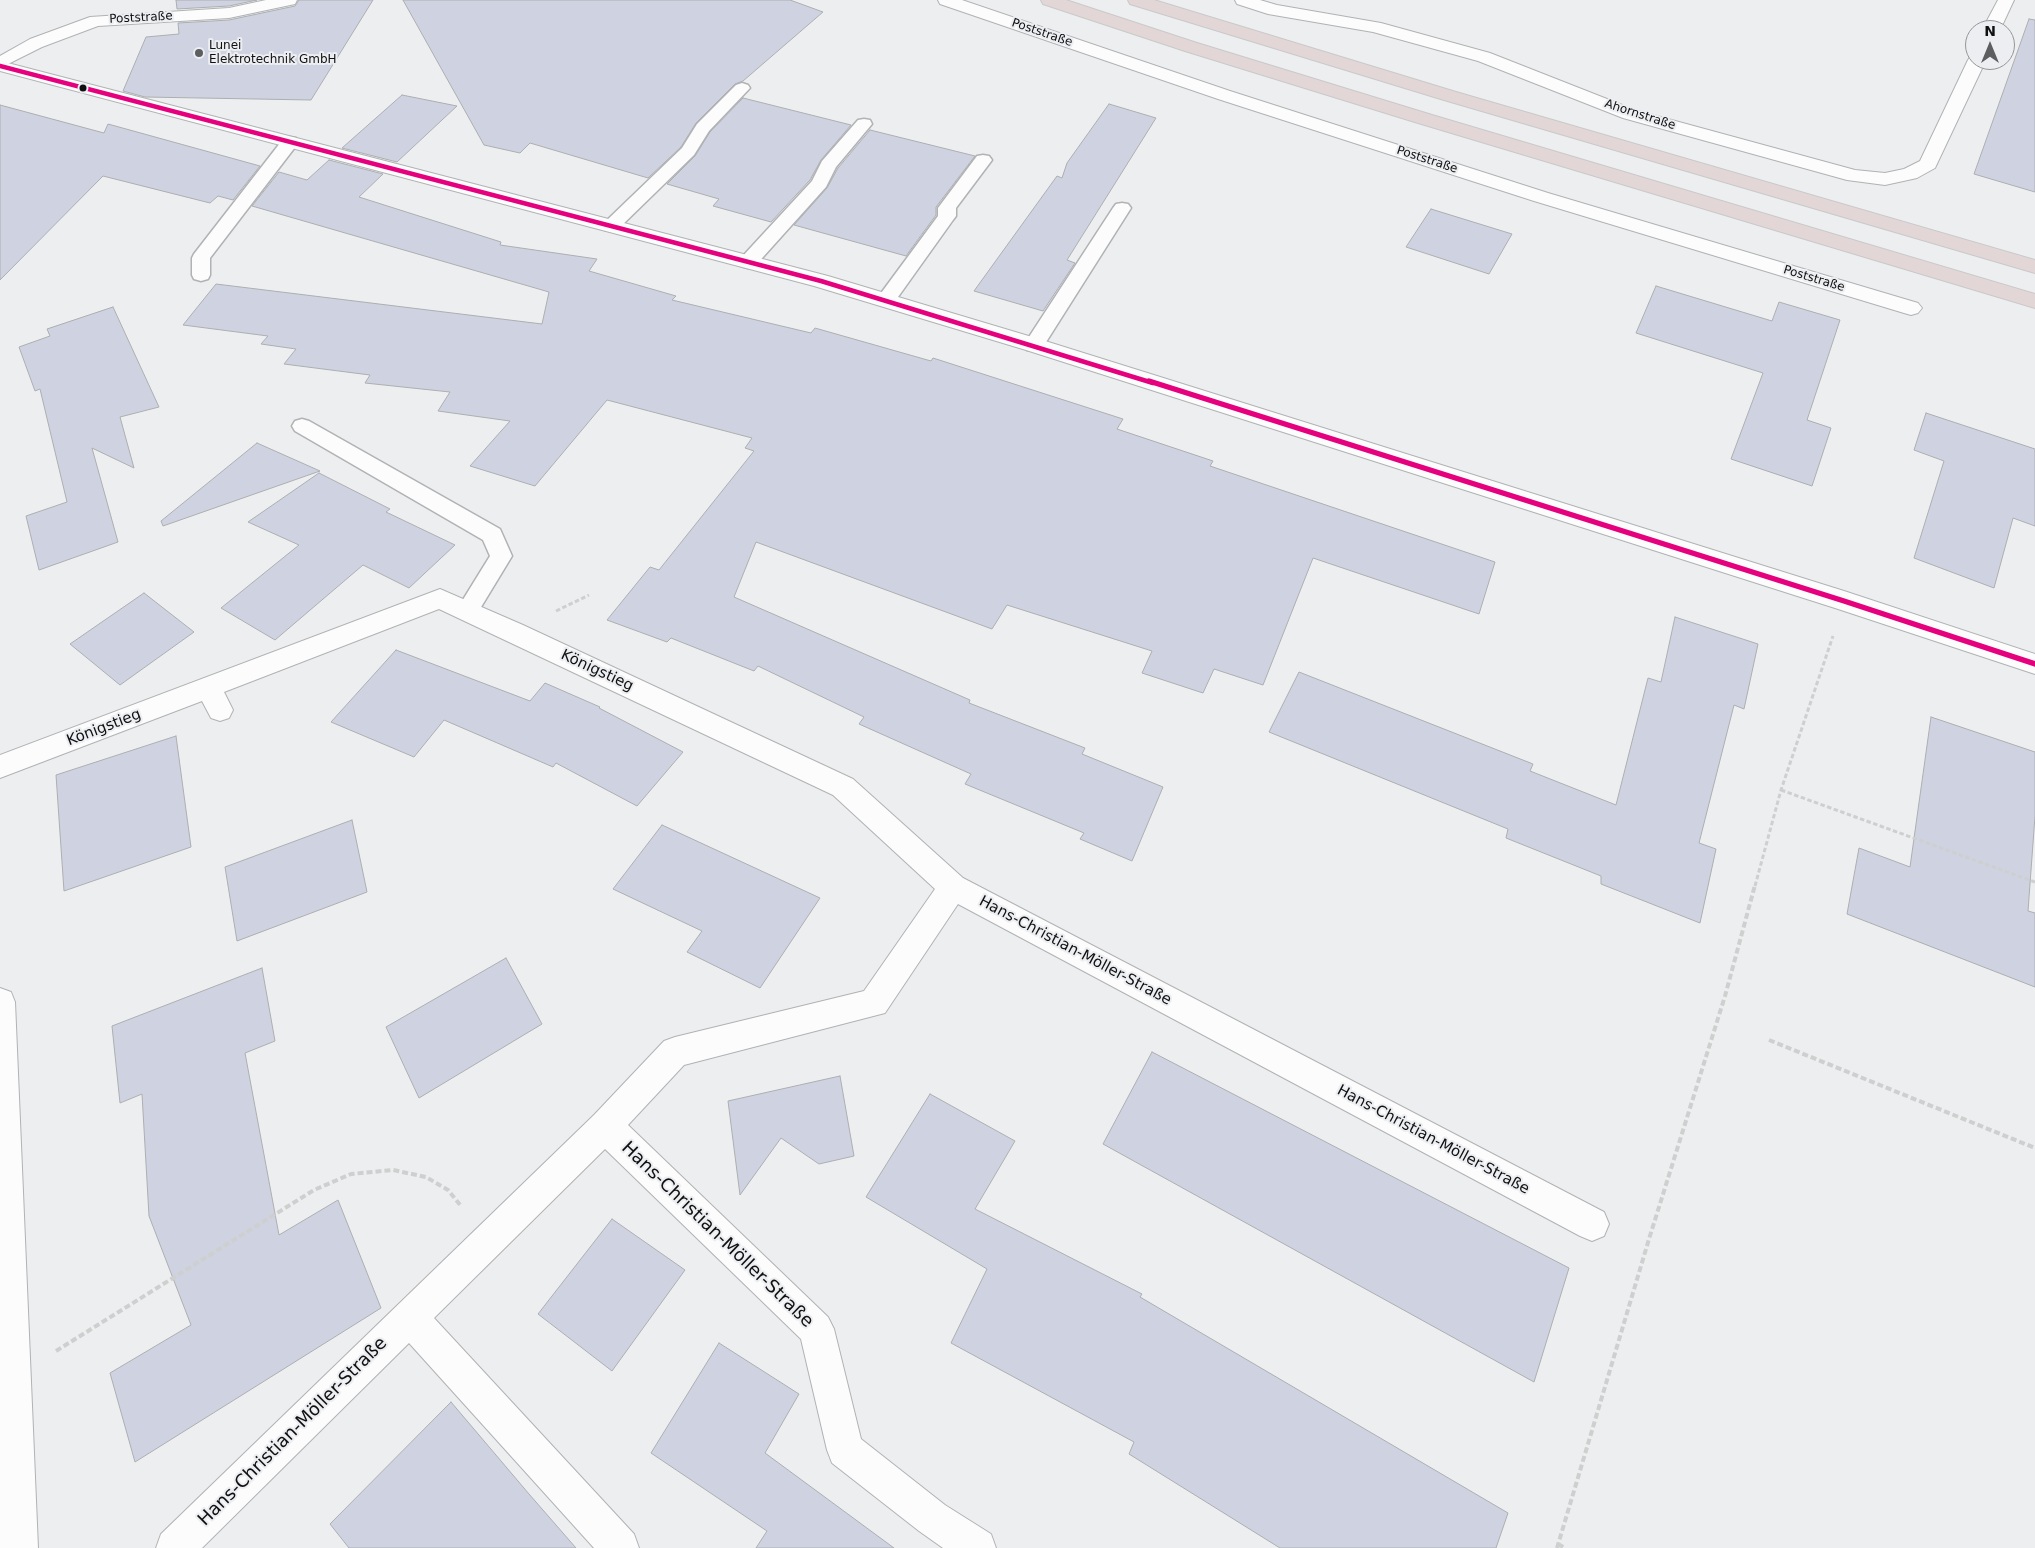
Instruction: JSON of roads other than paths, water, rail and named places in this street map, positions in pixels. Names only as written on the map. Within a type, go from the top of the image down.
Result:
[{"type":"highway","points":[[1049,0],[1191,47],[1434,122],[2035,302]]},
{"type":"highway","points":[[1136,0],[1450,96],[2035,268]]},
{"type":"street","name":"Poststraße","points":[[0,65],[36,43],[96,21],[229,13],[260,3],[290,0]]},
{"type":"street","name":"Poststraße","points":[[946,0],[1224,95],[1541,197],[1911,308]]},
{"type":"street","name":"Ahornstraße","points":[[1243,0],[1274,10],[1375,27],[1484,57],[1629,114],[1854,176],[1885,179],[1910,174],[1928,164],[1972,70]]},
{"type":"street","points":[[1997,20],[2006,0]]},
{"type":"street","points":[[0,65],[886,300],[1034,345],[2035,664]]},
{"type":"street","name":"Königstieg","points":[[0,767],[214,699],[440,599],[843,787],[953,887]]},
{"type":"street","name":"Hans-Christian-Möller-Straße","points":[[175,1548],[605,1126],[676,1052],[874,1003],[953,887],[1592,1224]]},
{"type":"street","points":[[0,1002],[19,1548]]},
{"type":"street","name":"Hans-Christian-Möller-Straße","points":[[605,1126],[816,1329],[844,1450],[932,1518],[977,1548]]},
{"type":"street","points":[[410,1317],[620,1548]]},
{"type":"lane","points":[[611,226],[688,151],[703,128],[742,88]]},
{"type":"lane","points":[[748,262],[820,183],[828,165],[864,124]]},
{"type":"lane","points":[[201,275],[202,258],[290,142]]},
{"type":"lane","points":[[886,300],[947,216],[947,208],[984,160]]},
{"type":"lane","points":[[1034,345],[1122,208]]},
{"type":"lane","points":[[302,426],[492,535],[500,556],[467,611]]},
{"type":"place","name":"Lunei Elektrotechnik GmbH","points":[[199,53]]}]
